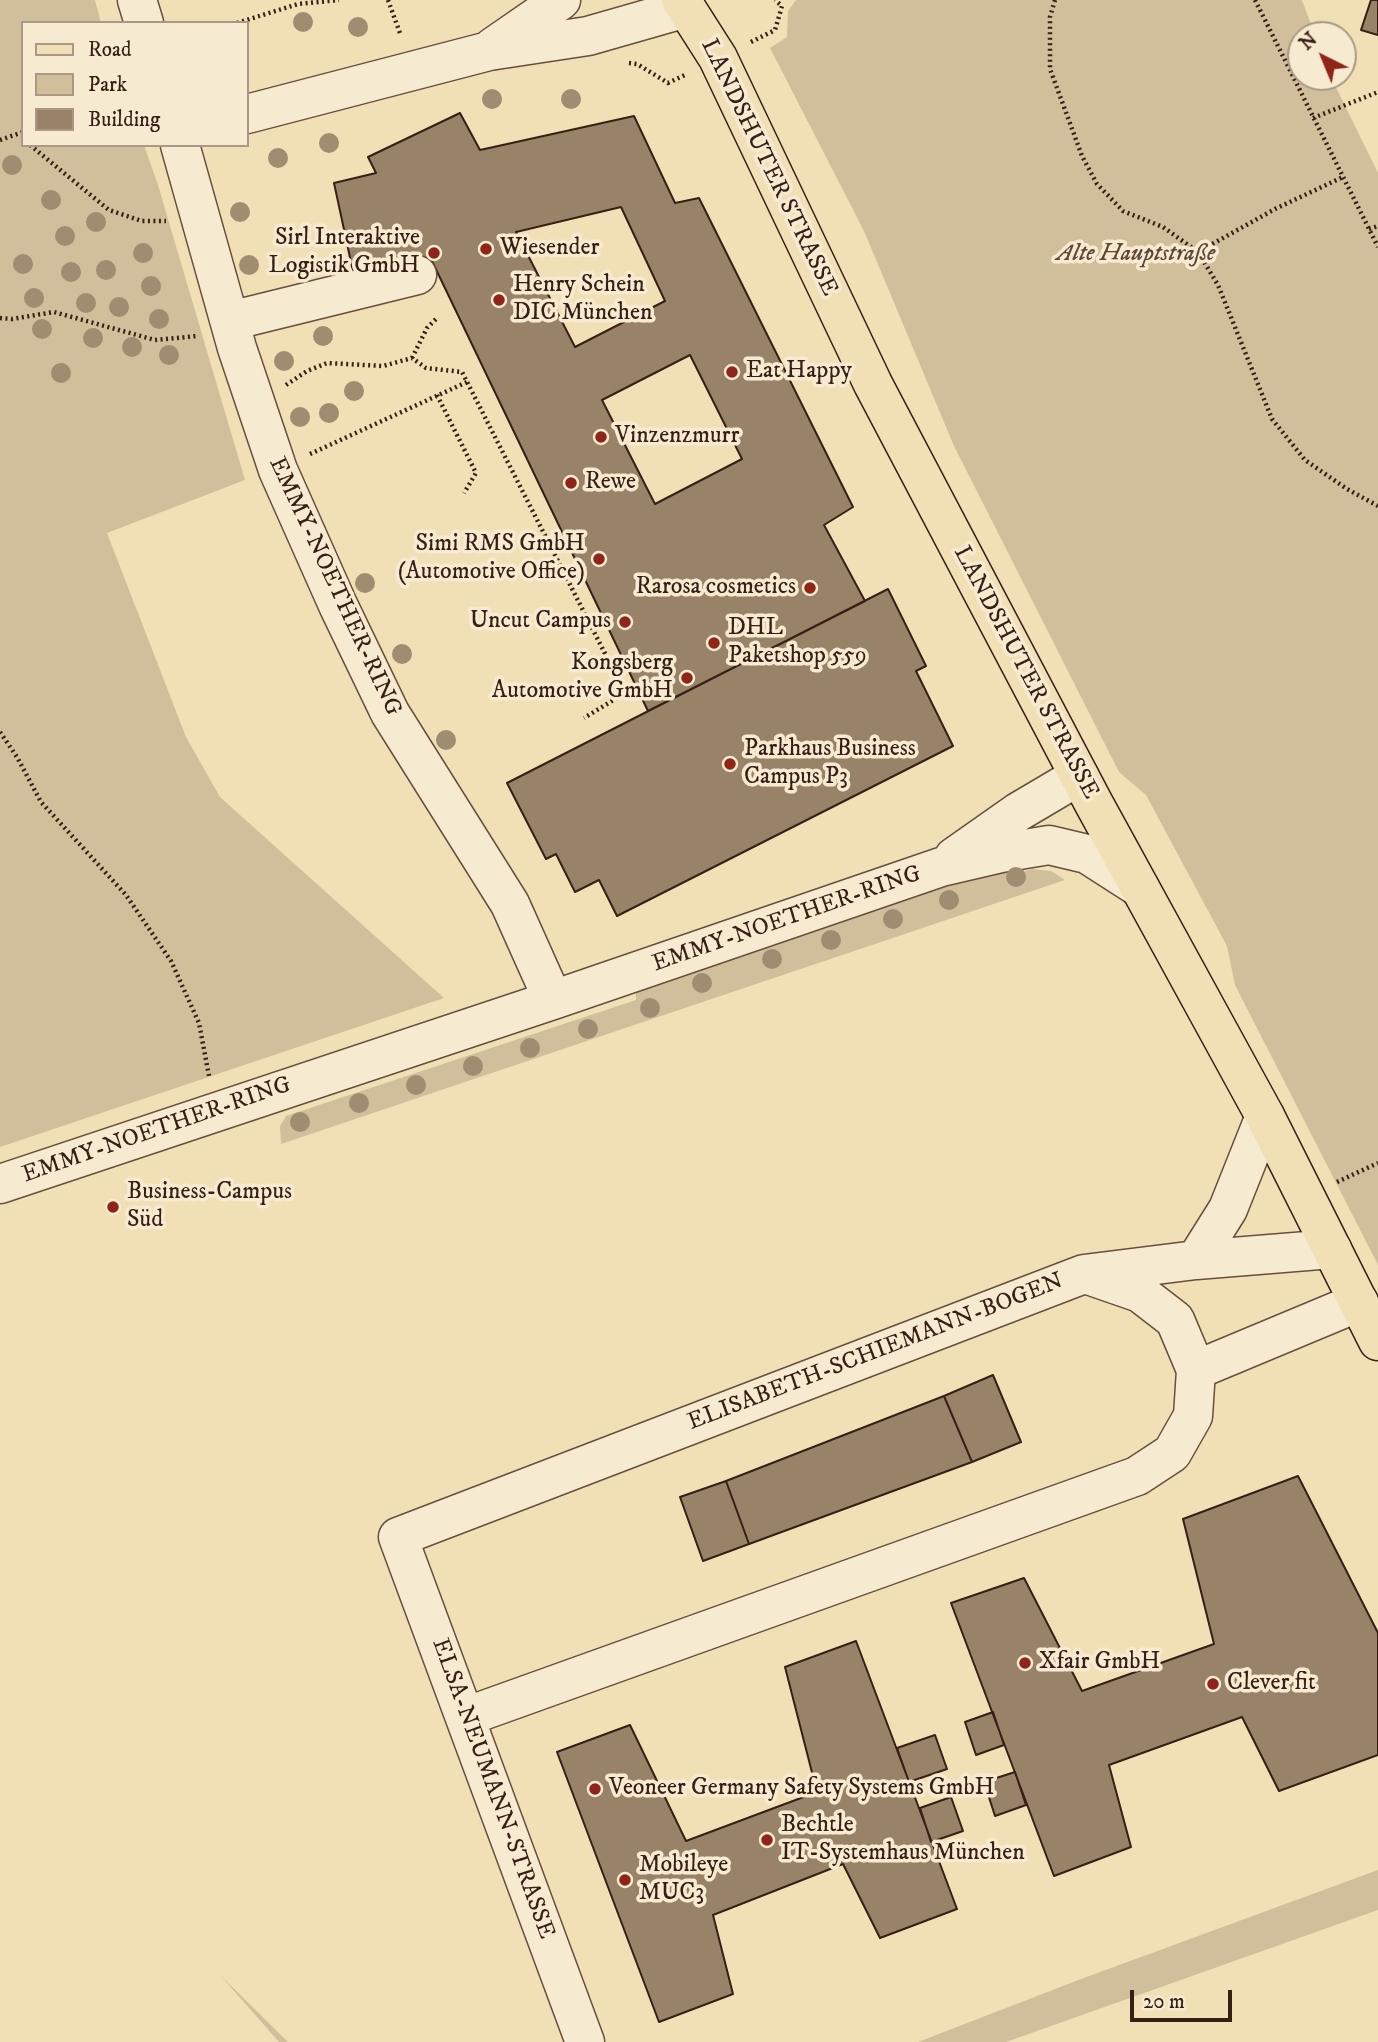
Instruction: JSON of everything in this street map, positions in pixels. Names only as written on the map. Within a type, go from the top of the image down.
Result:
[{"type":"main road","name":"LANDSHUTER STRASSE","points":[[694,3],[873,384],[1079,776],[1265,1116],[1378,1342]]},
{"type":"street","points":[[136,0],[143,21]]},
{"type":"street","points":[[489,51],[561,0]]},
{"type":"street","points":[[248,114],[489,51],[588,36],[694,3]]},
{"type":"street","name":"EMMY-NOETHER-RING","points":[[181,147],[252,395],[278,470],[390,713],[510,904],[553,1000]]},
{"type":"street","points":[[232,328],[417,275]]},
{"type":"street","name":"EMMY-NOETHER-RING","points":[[941,867],[1018,812],[1079,776]]},
{"type":"street","name":"EMMY-NOETHER-RING","points":[[0,1184],[553,1000],[941,867],[1049,845],[1087,854],[1140,888]]},
{"type":"street","points":[[1196,1260],[1228,1209],[1265,1116]]},
{"type":"street","points":[[1084,1274],[1196,1260],[1332,1249]]},
{"type":"street","name":"ELISABETH-SCHIEMANN-BOGEN","points":[[398,1536],[1084,1274],[1140,1293],[1175,1320],[1196,1370],[1193,1416],[1172,1453],[1137,1476],[465,1717]]},
{"type":"street","points":[[1196,1370],[1359,1302]]},
{"type":"street","name":"ELSA-NEUMANN-STRASSE","points":[[398,1536],[585,2042]]},
{"type":"path","points":[[243,21],[298,4],[340,0]]},
{"type":"path","points":[[388,0],[402,40]]},
{"type":"path","points":[[768,34],[775,30],[782,6],[775,0]]},
{"type":"path","points":[[1055,0],[1050,17],[1050,69],[1083,156],[1097,184],[1123,211],[1163,227],[1198,252],[1218,285],[1272,419],[1305,460],[1378,506]]},
{"type":"path","points":[[1255,0],[1378,247]]},
{"type":"path","points":[[626,62],[637,64],[668,83],[676,79]]},
{"type":"path","points":[[1313,118],[1378,92]]},
{"type":"path","points":[[0,140],[21,133]]},
{"type":"path","points":[[17,135],[21,138]]},
{"type":"path","points":[[32,147],[108,210],[142,221],[202,220]]},
{"type":"path","points":[[1198,252],[1275,209],[1343,177]]},
{"type":"path","points":[[1370,229],[1378,226]]},
{"type":"path","points":[[0,318],[12,319],[54,312],[155,340],[232,328]]},
{"type":"path","points":[[252,395],[291,383],[307,371],[327,363],[383,366],[412,358],[427,328],[437,318]]},
{"type":"path","points":[[412,358],[426,368],[462,372],[625,693],[584,718]]},
{"type":"path","points":[[278,470],[467,382]]},
{"type":"path","points":[[437,396],[476,472],[464,494]]},
{"type":"path","points":[[0,732],[41,802],[126,895],[171,961],[199,1024],[215,1112]]},
{"type":"green space","points":[[0,0],[95,0],[100,21],[21,21],[21,147],[145,147],[245,480],[107,533],[186,737],[220,797],[444,998],[0,1147]]},
{"type":"green space","name":"Alte Hauptstraße","points":[[796,0],[1302,0],[1310,21],[1287,21],[1287,91],[1338,91],[1378,173],[1378,1265],[1235,985],[1227,946],[1146,795],[1119,772],[954,446],[864,231],[770,48],[787,37],[788,11]]},
{"type":"green space","points":[[1004,867],[1009,876],[1032,869],[1051,871],[1065,880],[281,1144],[280,1126],[286,1116],[636,1000],[636,991]]},
{"type":"green space","points":[[1378,1870],[1378,1910],[1006,2042],[918,2042],[1081,1979]]},
{"type":"green space","points":[[220,1975],[288,2042],[279,2042]]},
{"type":"building","points":[[1371,0],[1378,0],[1378,35],[1361,30]]},
{"type":"building","points":[[460,113],[480,150],[634,116],[675,203],[699,198],[853,507],[824,525],[865,601],[648,711],[431,259],[354,276],[334,183],[376,173],[368,157]],"holes":[[[621,207],[665,301],[575,347],[516,232]],[[690,355],[742,459],[655,504],[602,400]]]},
{"type":"building","name":"Parkhaus Business Campus P3","points":[[888,589],[926,666],[916,671],[953,746],[617,916],[599,880],[575,892],[556,854],[546,859],[507,783]]},
{"type":"building","points":[[993,1375],[1021,1442],[972,1462],[944,1396]]},
{"type":"building","points":[[944,1396],[972,1462],[749,1544],[726,1481]]},
{"type":"building","points":[[1298,1476],[1378,1633],[1378,1755],[1279,1791],[1242,1717],[1109,1765],[1131,1847],[1054,1876],[951,1603],[1024,1578],[1082,1691],[1214,1644],[1183,1519]]},
{"type":"building","points":[[726,1481],[749,1544],[703,1561],[680,1497]]},
{"type":"building","points":[[856,1641],[957,1909],[880,1938],[843,1864],[713,1915],[733,1994],[659,2022],[557,1752],[630,1725],[686,1841],[817,1792],[785,1667]]},
{"type":"building","points":[[993,1712],[1004,1745],[976,1755],[965,1722]]},
{"type":"building","points":[[935,1735],[947,1769],[909,1782],[897,1748]]},
{"type":"building","points":[[1015,1772],[1026,1805],[995,1816],[984,1782]]},
{"type":"building","points":[[951,1797],[963,1831],[931,1842],[920,1808]]},
{"type":"place","name":"Wiesender","points":[[486,249]]},
{"type":"place","name":"Sirl Interaktive Logistik GmbH","points":[[434,253]]},
{"type":"place","name":"Henry Schein DIC München","points":[[499,300]]},
{"type":"place","name":"Eat Happy","points":[[732,372]]},
{"type":"place","name":"Vinzenzmurr","points":[[601,437]]},
{"type":"place","name":"Rewe","points":[[571,483]]},
{"type":"place","name":"Simi RMS GmbH (Automotive Office)","points":[[599,559]]},
{"type":"place","name":"Rarosa cosmetics","points":[[810,588]]},
{"type":"place","name":"Uncut Campus","points":[[625,622]]},
{"type":"place","name":"DHL Paketshop 559","points":[[714,643]]},
{"type":"place","name":"Kongsberg Automotive GmbH","points":[[687,678]]},
{"type":"place","name":"Parkhaus Business Campus P3","points":[[730,764]]},
{"type":"place","name":"Business-Campus Süd","points":[[113,1207]]},
{"type":"place","name":"Xfair GmbH","points":[[1025,1663]]},
{"type":"place","name":"Clever fit","points":[[1213,1684]]},
{"type":"place","name":"Veoneer Germany Safety Systems GmbH","points":[[595,1789]]},
{"type":"place","name":"Bechtle IT-Systemhaus München","points":[[767,1840]]},
{"type":"place","name":"Mobileye MUC3","points":[[625,1880]]}]
